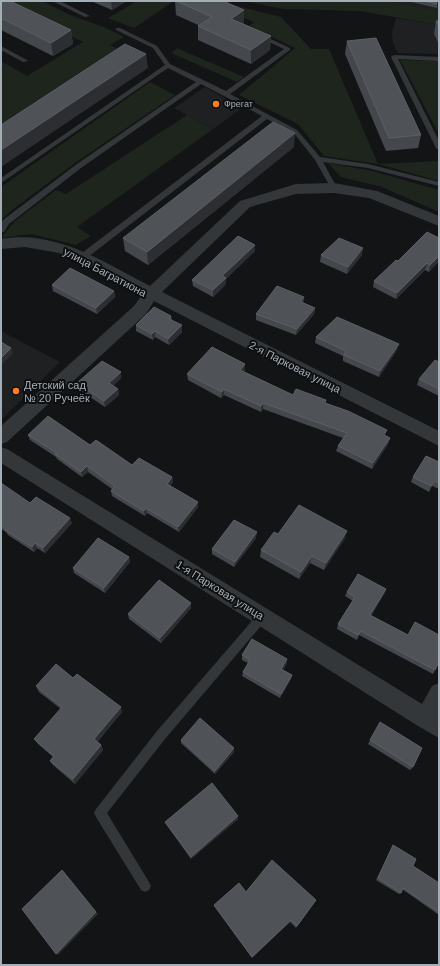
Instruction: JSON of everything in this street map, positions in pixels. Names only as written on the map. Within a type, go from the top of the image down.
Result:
[{"type":"street","points":[[151,294],[245,204],[296,189],[334,188],[372,194],[439,221]]},
{"type":"street","name":"улица Багратиона","points":[[1,244],[16,241],[37,242],[64,249],[151,294],[140,310],[1,437]]},
{"type":"street","name":"2-я Парковая улица","points":[[151,294],[439,439]]},
{"type":"street","name":"1-я Парковая улица","points":[[1,454],[433,723]]},
{"type":"street","points":[[433,723],[439,693]]},
{"type":"lane","points":[[55,1],[87,16]]},
{"type":"lane","points":[[118,29],[155,47],[168,65],[295,131],[318,159],[334,188]]},
{"type":"lane","points":[[226,94],[288,49],[251,31]]},
{"type":"lane","points":[[1,48],[25,61]]},
{"type":"lane","points":[[439,58],[394,57],[439,148]]},
{"type":"lane","points":[[1,181],[168,65]]},
{"type":"lane","points":[[1,230],[6,222],[79,166],[201,81]]},
{"type":"lane","points":[[80,258],[266,116]]},
{"type":"lane","points":[[318,159],[368,166],[439,184]]},
{"type":"lane","points":[[146,886],[100,813],[162,735],[262,617]]},
{"type":"shaded area","points":[[1,1],[42,1],[70,15],[104,27],[124,37],[110,45],[123,52],[1,129],[1,61],[27,76],[83,42]]},
{"type":"shaded area","points":[[137,1],[174,1],[134,28],[108,18]]},
{"type":"shaded area","points":[[201,1],[217,1],[281,17],[311,49],[329,49],[378,164],[324,156],[298,124],[239,95],[295,48],[249,26],[254,22]]},
{"type":"shaded area","points":[[245,1],[390,1],[439,11],[439,25],[360,11],[283,9]]},
{"type":"shaded area","points":[[390,1],[439,1],[439,11],[433,10]]},
{"type":"shaded area","points":[[396,18],[439,25],[439,54],[398,53],[393,43],[392,32]]},
{"type":"shaded area","points":[[177,48],[244,77],[237,82],[171,53]]},
{"type":"shaded area","points":[[400,60],[439,61],[439,134]]},
{"type":"shaded area","points":[[150,82],[175,95],[75,163],[12,210],[1,220],[1,187]]},
{"type":"shaded area","points":[[205,87],[242,108],[213,129],[174,108]]},
{"type":"shaded area","points":[[187,115],[213,129],[77,227],[91,236],[76,245],[31,234],[1,238],[15,221],[56,190],[66,194]]},
{"type":"shaded area","points":[[438,161],[439,181],[378,164]]},
{"type":"shaded area","points":[[328,163],[372,171],[439,190],[439,212],[382,187],[341,177]]},
{"type":"shaded area","name":"Детский сад № 20 Ручеёк","points":[[1,331],[60,362],[1,420]]},
{"type":"building","points":[[1,1],[10,1],[71,30],[51,43],[1,18]]},
{"type":"building","points":[[176,1],[223,1],[244,10],[231,19],[271,36],[251,50],[198,26],[212,17]]},
{"type":"building","points":[[423,1],[436,1],[437,4]]},
{"type":"building","points":[[376,38],[421,135],[389,138],[347,41]]},
{"type":"building","points":[[125,44],[146,54],[1,150],[1,125]]},
{"type":"building","points":[[273,122],[295,133],[147,252],[123,238]]},
{"type":"building","points":[[427,232],[439,238],[439,256],[430,265],[427,263],[397,293],[374,281],[396,260],[398,261]]},
{"type":"building","points":[[238,236],[255,245],[222,276],[226,278],[213,290],[192,280]]},
{"type":"building","points":[[339,238],[363,248],[348,267],[321,255]]},
{"type":"building","points":[[70,268],[114,291],[96,308],[52,285]]},
{"type":"building","points":[[277,286],[304,297],[301,302],[315,308],[297,329],[256,314]]},
{"type":"building","points":[[154,307],[171,316],[169,319],[182,325],[168,339],[155,331],[152,334],[136,325]]},
{"type":"building","points":[[337,317],[399,344],[380,371],[344,355],[346,351],[316,337]]},
{"type":"building","points":[[1,342],[11,348],[1,358]]},
{"type":"building","points":[[212,347],[245,364],[240,370],[293,395],[296,389],[326,400],[325,403],[348,411],[387,430],[384,435],[390,438],[373,463],[338,446],[347,433],[263,403],[261,406],[224,389],[222,392],[187,374]]},
{"type":"building","points":[[435,360],[439,362],[439,389],[419,379]]},
{"type":"building","points":[[102,361],[121,372],[109,383],[118,389],[104,401],[77,383]]},
{"type":"building","points":[[48,416],[90,445],[96,440],[132,465],[139,458],[172,477],[167,484],[198,502],[178,527],[146,508],[144,511],[111,491],[115,486],[87,466],[81,472],[55,454],[57,453],[28,435]]},
{"type":"building","points":[[426,456],[439,462],[439,483],[435,481],[431,486],[413,477]]},
{"type":"building","points":[[1,483],[30,503],[36,497],[70,518],[43,548],[35,543],[32,547],[5,530],[6,529],[1,525]]},
{"type":"building","points":[[299,505],[347,531],[326,563],[312,556],[301,572],[261,550],[274,532],[278,534]]},
{"type":"building","points":[[234,520],[257,532],[235,562],[212,549]]},
{"type":"building","points":[[98,538],[129,557],[104,588],[73,568]]},
{"type":"building","points":[[358,574],[386,589],[370,615],[408,635],[415,622],[439,635],[439,662],[435,670],[361,631],[358,635],[338,624],[355,597],[347,592]]},
{"type":"building","points":[[159,580],[191,603],[160,638],[128,614]]},
{"type":"building","points":[[252,639],[287,659],[281,669],[292,675],[281,694],[243,672],[250,660],[242,655]]},
{"type":"building","points":[[56,664],[73,678],[77,674],[121,707],[94,739],[101,745],[73,779],[50,761],[54,756],[34,739],[62,707],[36,686]]},
{"type":"building","points":[[200,718],[234,748],[215,771],[181,740]]},
{"type":"building","points":[[380,722],[422,748],[413,767],[370,740]]},
{"type":"building","points":[[212,783],[238,816],[191,857],[165,822]]},
{"type":"building","points":[[393,845],[416,859],[413,866],[439,883],[439,912],[403,888],[401,893],[378,878]]},
{"type":"building","points":[[272,860],[316,900],[297,926],[291,920],[252,957],[214,905],[239,883],[246,892]]},
{"type":"building","points":[[62,870],[96,912],[56,954],[22,909]]},
{"type":"place","name":"Фрегат","points":[[216,104]]},
{"type":"place","name":"Детский сад № 20 Ручеёк","points":[[16,391]]}]
